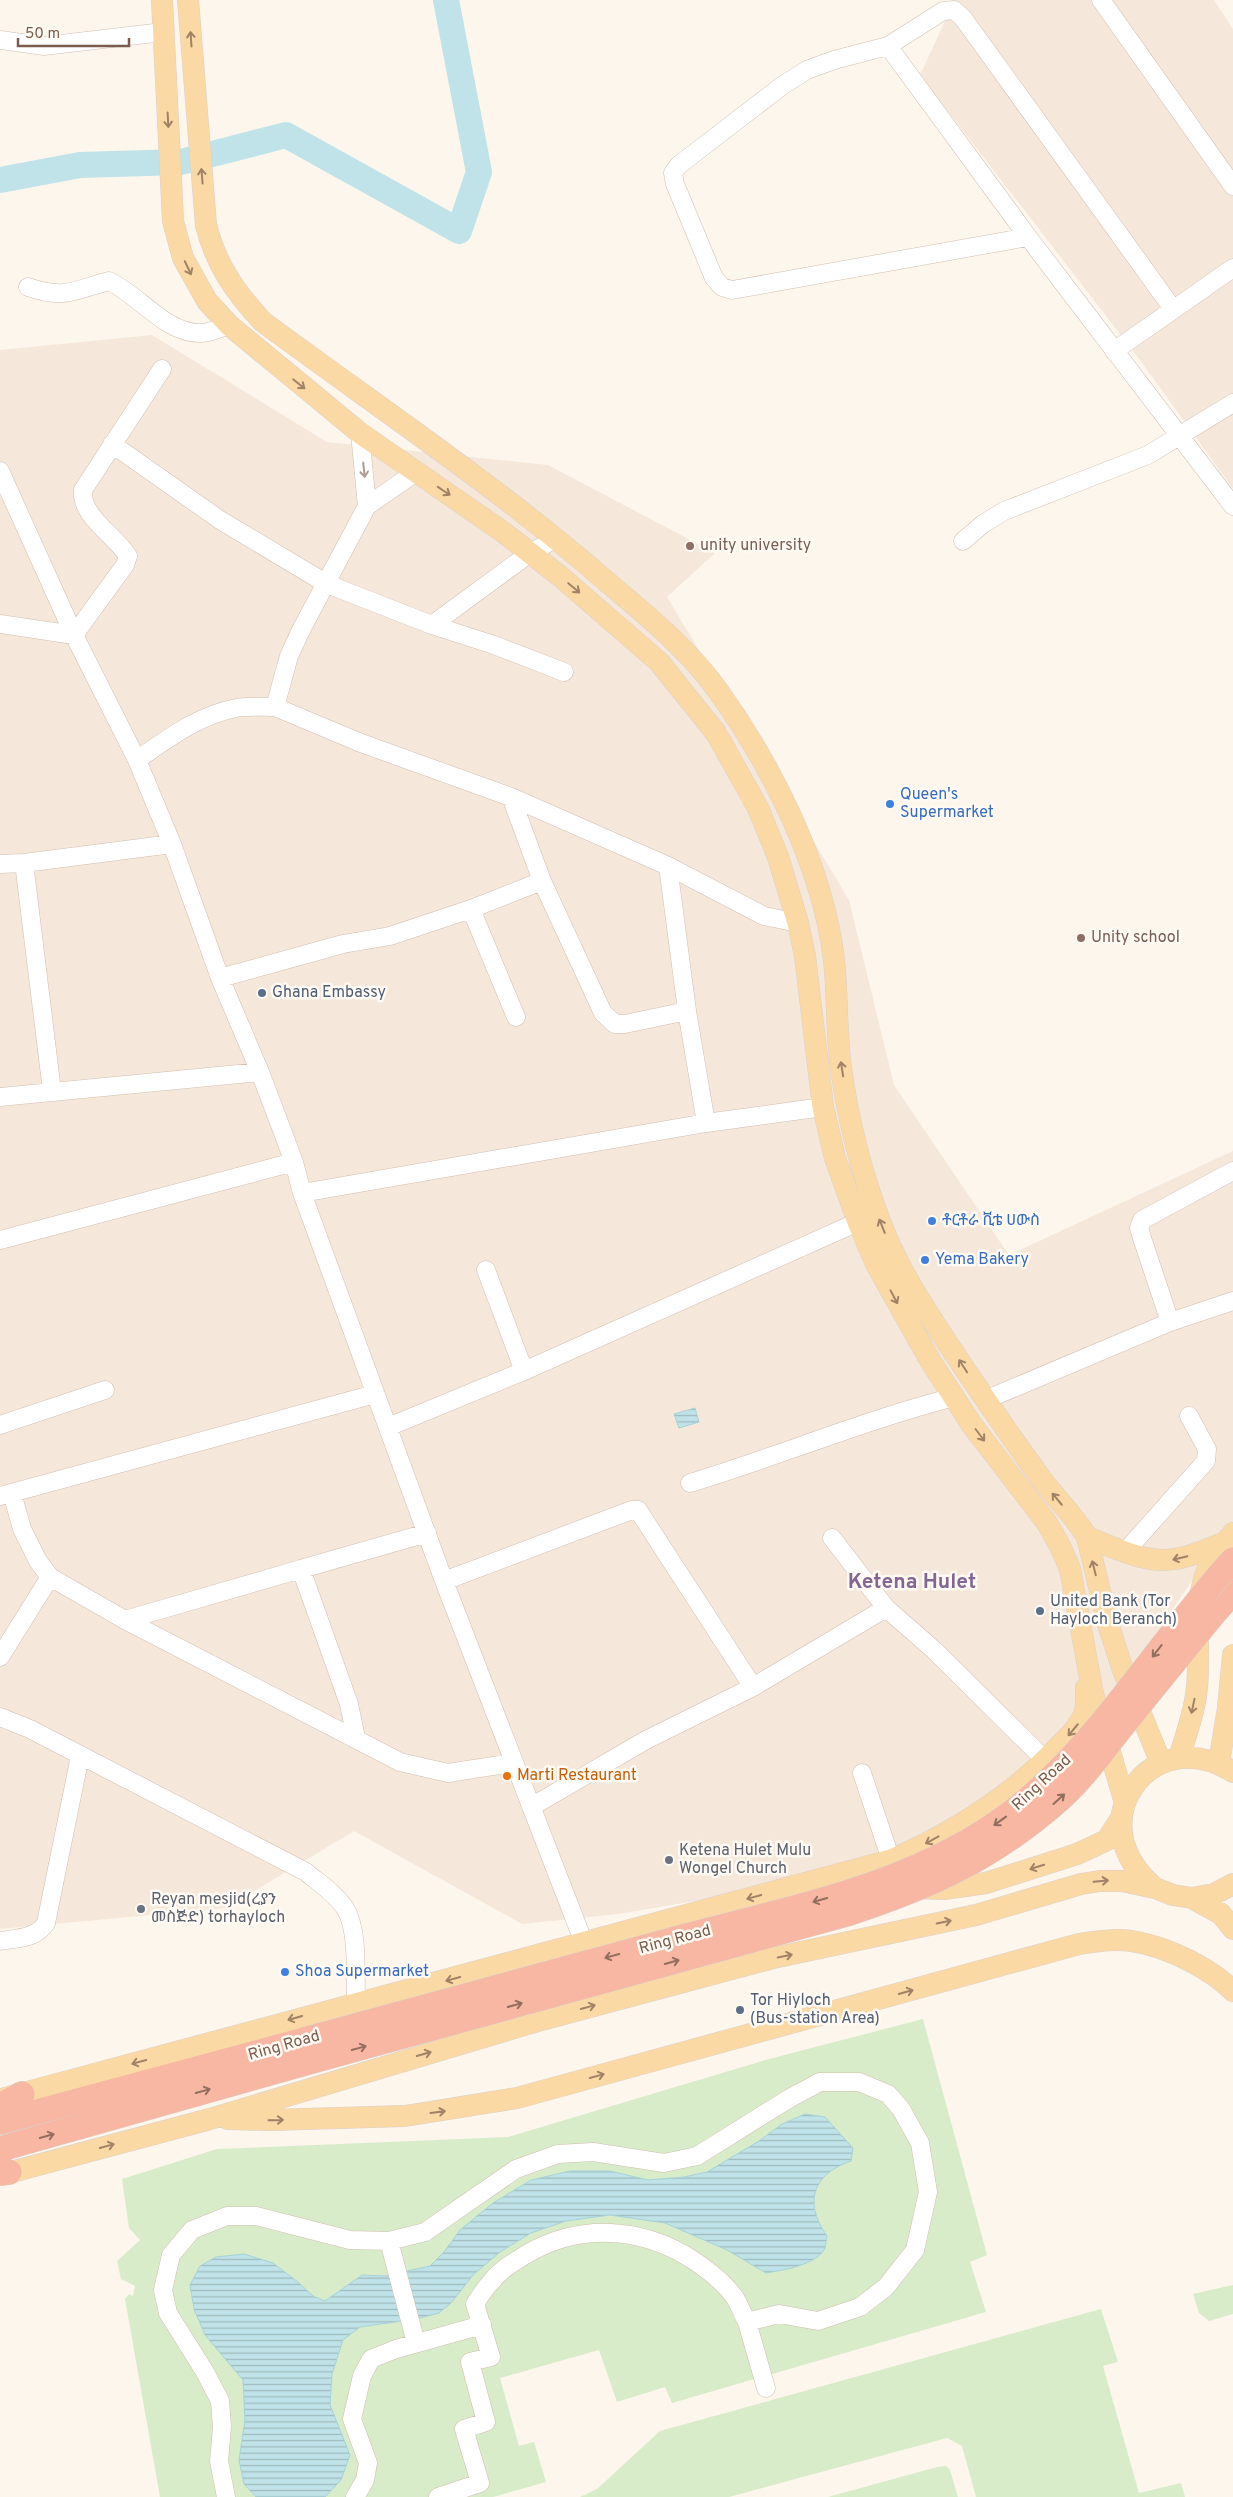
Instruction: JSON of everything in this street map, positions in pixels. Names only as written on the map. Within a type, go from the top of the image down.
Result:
[{"type":"highway","name":"Ring Road","points":[[308,2051],[888,1879],[939,1857],[981,1835],[1042,1788],[1082,1746],[1187,1613],[1231,1545]]},
{"type":"highway","name":"Ring Road","points":[[0,2122],[308,2051],[846,1914],[887,1901],[947,1877],[1010,1839],[1062,1797],[1098,1758],[1233,1592]]},
{"type":"highway","points":[[0,2149],[308,2051]]},
{"type":"highway","points":[[0,2106],[11,2096]]},
{"type":"main road","points":[[162,0],[173,221],[190,273],[207,301],[229,325],[360,433],[530,553],[659,662],[716,733],[758,808],[778,857],[798,923],[807,973],[823,1107],[835,1158],[858,1222],[876,1264],[911,1329],[978,1432],[1048,1522],[1060,1546],[1070,1569],[1086,1668],[1123,1810],[1121,1838],[1128,1858],[1139,1875],[1155,1888]]},
{"type":"main road","points":[[188,0],[206,225],[212,250],[225,275],[263,322],[557,538],[668,635],[713,684],[762,758],[804,848],[823,910],[834,958],[840,1065],[859,1154],[881,1226],[900,1266],[985,1400],[1043,1482],[1087,1537],[1114,1642],[1170,1760]]},
{"type":"main road","points":[[911,1329],[932,1318]]},
{"type":"main road","points":[[1087,1537],[1126,1552],[1172,1560],[1231,1545]]},
{"type":"main road","points":[[1170,1760],[1189,1727],[1197,1688],[1199,1616],[1205,1577],[1212,1561],[1231,1545]]},
{"type":"main road","points":[[835,1876],[893,1887],[944,1889],[986,1883],[1078,1854],[1107,1840],[1133,1786],[1145,1773],[1170,1760],[1199,1757],[1226,1767],[1232,1658]]},
{"type":"main road","points":[[11,2096],[891,1860],[950,1830],[1000,1800],[1045,1760],[1076,1728],[1084,1714],[1086,1668]]},
{"type":"main road","points":[[3,2173],[210,2119],[540,2020],[773,1958],[976,1915],[1090,1882],[1122,1881],[1155,1888],[1173,1895],[1192,1898],[1214,1894],[1233,1884]]},
{"type":"main road","points":[[1192,1898],[1221,1914],[1233,1929]]},
{"type":"main road","points":[[210,2119],[271,2120],[405,2116],[517,2098],[1079,1944],[1108,1940],[1137,1942],[1168,1952],[1204,1969],[1233,1991]]},
{"type":"street","points":[[1101,0],[1233,186]]},
{"type":"street","points":[[1028,237],[732,290],[722,287],[714,278],[675,184],[673,173],[679,164],[783,85],[808,70],[834,60],[888,46],[943,11],[954,10],[962,18],[1173,309]]},
{"type":"street","points":[[0,40],[44,46],[163,32]]},
{"type":"street","points":[[888,46],[1028,237],[1233,506]]},
{"type":"street","points":[[1114,351],[1233,268]]},
{"type":"street","points":[[28,287],[57,295],[70,294],[108,281],[121,287],[158,316],[183,330],[200,334],[229,325]]},
{"type":"street","points":[[74,635],[125,565],[128,556],[122,547],[87,510],[82,500],[83,490],[162,369]]},
{"type":"street","points":[[963,541],[982,524],[1004,511],[1148,454],[1233,403]]},
{"type":"street","points":[[360,433],[367,506]]},
{"type":"street","points":[[112,444],[220,520],[327,584],[432,625],[494,644],[564,672]]},
{"type":"street","points":[[0,471],[74,635],[137,760],[172,844],[220,978],[260,1072],[294,1162],[302,1193],[444,1581],[513,1764],[584,1943]]},
{"type":"street","points":[[275,706],[289,656],[300,630],[327,584],[367,506],[416,472]]},
{"type":"street","points":[[432,625],[530,553],[557,538]]},
{"type":"street","points":[[0,624],[74,635]]},
{"type":"street","points":[[137,760],[170,736],[205,718],[236,708],[275,706],[361,743],[511,797],[668,866],[764,916],[798,923]]},
{"type":"street","points":[[511,797],[542,881],[604,1013],[615,1024],[625,1024],[687,1011]]},
{"type":"street","points":[[0,864],[24,863],[172,844]]},
{"type":"street","points":[[24,863],[52,1091]]},
{"type":"street","points":[[668,866],[687,1011],[706,1123]]},
{"type":"street","points":[[220,978],[343,944],[390,936],[471,909],[542,881]]},
{"type":"street","points":[[471,909],[516,1016]]},
{"type":"street","points":[[0,1097],[260,1072]]},
{"type":"street","points":[[302,1193],[706,1123],[823,1107]]},
{"type":"street","points":[[0,1240],[294,1162]]},
{"type":"street","points":[[1170,1322],[1139,1228],[1142,1220],[1233,1171]]},
{"type":"street","points":[[388,1427],[524,1371],[858,1222]]},
{"type":"street","points":[[486,1270],[524,1371]]},
{"type":"street","points":[[985,1400],[1170,1322],[1233,1300]]},
{"type":"street","points":[[0,1425],[105,1390]]},
{"type":"street","points":[[375,1394],[3,1493],[38,1560],[50,1577],[125,1620],[400,1762],[448,1773],[513,1764]]},
{"type":"street","points":[[690,1483],[754,1464],[912,1408],[954,1397]]},
{"type":"street","points":[[1126,1552],[1206,1461],[1207,1449],[1189,1416]]},
{"type":"street","points":[[444,1581],[632,1510],[638,1510],[752,1687]]},
{"type":"street","points":[[125,1620],[427,1533]]},
{"type":"street","points":[[832,1538],[886,1608],[941,1656],[1045,1760]]},
{"type":"street","points":[[301,1569],[350,1704],[356,1738]]},
{"type":"street","points":[[0,1657],[50,1577]]},
{"type":"street","points":[[531,1808],[646,1740],[752,1687],[886,1608]]},
{"type":"street","points":[[0,1717],[30,1729],[265,1849],[306,1872],[333,1894],[346,1909],[353,1930],[356,2003]]},
{"type":"street","points":[[0,1941],[34,1935],[41,1931],[46,1923],[80,1756]]},
{"type":"street","points":[[862,1773],[891,1860]]},
{"type":"street","points":[[226,2497],[219,2461],[222,2427],[220,2401],[205,2372],[168,2313],[163,2290],[171,2256],[192,2230],[227,2216],[256,2216],[350,2240],[389,2241],[425,2232],[516,2169],[558,2154],[593,2152],[664,2163],[697,2156],[790,2098],[820,2082],[859,2082],[888,2094],[901,2109],[920,2143],[928,2192],[915,2250],[886,2287],[860,2307],[818,2322],[779,2314],[747,2322]]},
{"type":"street","points":[[438,2497],[480,2483],[464,2429],[486,2422],[470,2362],[491,2357],[475,2304],[491,2281],[512,2263],[544,2244],[580,2234],[614,2232],[644,2237],[677,2250],[709,2272],[735,2298],[747,2322],[766,2388]]},
{"type":"street","points":[[389,2241],[414,2335]]},
{"type":"street","points":[[355,2497],[365,2480],[368,2463],[352,2419],[362,2376],[371,2359],[414,2335],[482,2325]]},
{"type":"shaded area","points":[[951,0],[1214,0],[1233,29],[1233,489],[1140,360],[920,75],[953,4]]},
{"type":"shaded area","points":[[152,335],[327,442],[548,465],[715,553],[667,597],[849,900],[894,1085],[1009,1255],[1233,1151],[1233,1522],[1108,1702],[1004,1811],[785,1886],[618,1914],[522,1924],[354,1831],[226,1908],[0,1929],[0,350]]},
{"type":"green space","points":[[923,2019],[987,2255],[970,2262],[986,2312],[672,2403],[665,2387],[617,2402],[599,2350],[500,2378],[519,2446],[534,2442],[546,2482],[493,2497],[160,2497],[125,2299],[129,2294],[133,2296],[135,2286],[121,2279],[117,2261],[140,2240],[129,2228],[122,2179],[217,2149],[508,2137],[769,2059]]},
{"type":"green space","points":[[1233,2285],[1233,2314],[1209,2321],[1199,2313],[1193,2294]]},
{"type":"green space","points":[[1101,2309],[1118,2362],[1103,2366],[1139,2493],[1181,2483],[1185,2497],[976,2497],[962,2446],[947,2438],[729,2497],[580,2497],[597,2489],[660,2431]]},
{"type":"green space","points":[[946,2466],[950,2470],[958,2497],[828,2497],[937,2467]]},
{"type":"water","points":[[695,1408],[699,1422],[679,1428],[674,1414]]},
{"type":"water","points":[[805,2114],[825,2117],[853,2148],[851,2161],[828,2173],[820,2181],[816,2191],[814,2201],[815,2212],[827,2236],[825,2248],[815,2259],[799,2266],[766,2273],[727,2250],[665,2223],[610,2215],[566,2221],[531,2233],[500,2252],[474,2274],[451,2303],[439,2313],[416,2319],[360,2327],[343,2340],[332,2374],[330,2405],[350,2455],[341,2480],[325,2497],[256,2497],[244,2484],[239,2460],[245,2420],[243,2380],[205,2335],[194,2309],[190,2285],[200,2266],[216,2257],[244,2254],[273,2263],[313,2296],[325,2301],[362,2275],[385,2276],[430,2266],[444,2252],[460,2230],[493,2203],[531,2180],[570,2171],[610,2171],[648,2180],[684,2177],[707,2172],[759,2141],[782,2124]]},
{"type":"waterway","points":[[0,180],[80,165],[181,162],[286,135],[459,231],[479,172],[446,0]]},
{"type":"place","name":"unity university","points":[[690,546]]},
{"type":"place","name":"Queen's Supermarket","points":[[890,804]]},
{"type":"place","name":"Unity school","points":[[1081,938]]},
{"type":"place","name":"Ghana Embassy","points":[[262,993]]},
{"type":"place","name":"ቶርቶራ ቪቴ ሀውስ","points":[[932,1221]]},
{"type":"place","name":"Yema Bakery","points":[[925,1260]]},
{"type":"place","name":"United Bank (Tor Hayloch Beranch)","points":[[1040,1611]]},
{"type":"place","name":"Marti Restaurant","points":[[507,1776]]},
{"type":"place","name":"Ketena Hulet Mulu Wongel Church","points":[[669,1860]]},
{"type":"place","name":"Reyan mesjid(ረያን መስጅድ) torhayloch","points":[[141,1909]]},
{"type":"place","name":"Shoa Supermarket","points":[[285,1972]]},
{"type":"place","name":"Tor Hiyloch (Bus-station Area)","points":[[740,2010]]},
{"type":"district","name":"Ketena Hulet","points":[[912,1582]]}]
